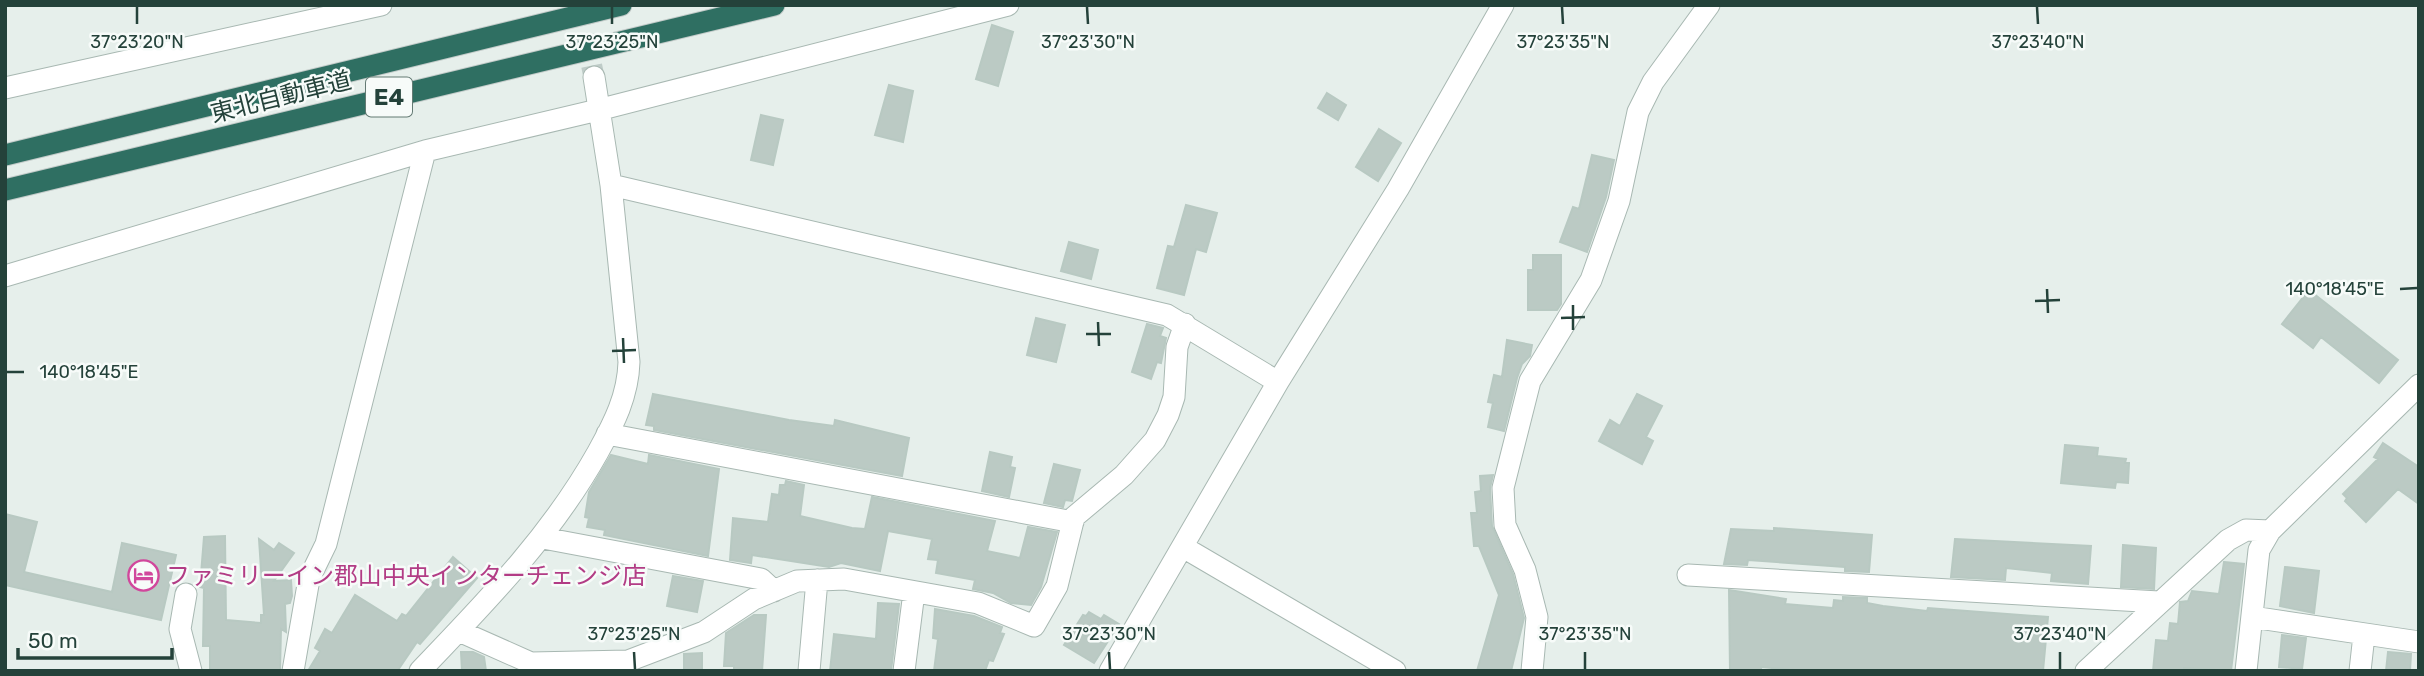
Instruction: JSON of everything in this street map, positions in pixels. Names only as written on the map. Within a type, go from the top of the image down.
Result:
[{"type":"highway","name":"東北自動車道","points":[[5,155],[621,5]]},
{"type":"highway","name":"東北自動車道","points":[[5,190],[774,5]]},
{"type":"street","points":[[5,88],[381,5]]},
{"type":"street","points":[[5,276],[425,151],[598,110],[1009,5]]},
{"type":"street","points":[[1110,671],[1278,382],[1398,189],[1503,5]]},
{"type":"street","points":[[1532,671],[1537,617],[1525,570],[1505,525],[1503,488],[1530,381],[1591,281],[1619,201],[1638,112],[1653,82],[1709,5]]},
{"type":"street","points":[[430,666],[543,538],[579,486],[607,434],[628,385],[629,362],[611,185],[594,77]]},
{"type":"street","points":[[293,671],[309,579],[326,544],[425,151]]},
{"type":"street","points":[[611,185],[937,259],[1167,315],[1278,382]]},
{"type":"street","points":[[459,631],[505,662],[651,661],[704,632],[754,598],[797,581],[844,579],[978,603],[1034,626],[1057,586],[1074,517],[1124,475],[1154,440],[1168,415],[1174,397],[1177,347],[1185,324]]},
{"type":"street","points":[[2246,671],[2259,550],[2270,531],[2419,385]]},
{"type":"street","points":[[607,434],[1073,522]]},
{"type":"street","points":[[2086,671],[2228,540],[2246,530],[2270,531]]},
{"type":"street","points":[[543,538],[761,579],[774,591]]},
{"type":"street","points":[[1183,547],[1395,671]]},
{"type":"street","points":[[1688,575],[2159,602]]},
{"type":"street","points":[[809,671],[817,580]]},
{"type":"street","points":[[904,671],[914,592]]},
{"type":"street","points":[[186,594],[180,629],[191,671]]},
{"type":"street","points":[[2252,617],[2419,642]]},
{"type":"street","points":[[2360,671],[2364,635]]},
{"type":"building","points":[[992,25],[1013,32],[998,86],[976,79]]},
{"type":"building","points":[[889,85],[913,91],[903,142],[875,135]]},
{"type":"building","points":[[1327,93],[1346,105],[1338,120],[1318,108]]},
{"type":"building","points":[[761,115],[783,120],[773,165],[751,160]]},
{"type":"building","points":[[1379,129],[1401,143],[1378,181],[1356,167]]},
{"type":"building","points":[[1592,155],[1614,160],[1606,197],[1587,252],[1560,242],[1573,207],[1579,209]]},
{"type":"building","points":[[1186,205],[1217,213],[1206,252],[1196,249],[1184,295],[1157,288],[1168,246],[1174,247]]},
{"type":"building","points":[[1069,242],[1098,250],[1091,279],[1061,271]]},
{"type":"building","points":[[1533,255],[1561,255],[1561,304],[1557,310],[1528,310],[1528,270],[1533,270]]},
{"type":"building","points":[[2309,290],[2398,360],[2379,383],[2321,337],[2313,348],[2282,324]]},
{"type":"building","points":[[1036,318],[1065,325],[1056,362],[1027,355]]},
{"type":"building","points":[[1147,324],[1163,328],[1160,336],[1166,338],[1161,363],[1157,362],[1151,379],[1132,372]]},
{"type":"building","points":[[1507,340],[1532,345],[1530,356],[1522,364],[1517,378],[1504,431],[1488,427],[1493,403],[1488,402],[1494,375],[1502,377]]},
{"type":"building","points":[[653,394],[789,420],[834,426],[835,420],[909,438],[902,476],[654,430],[654,426],[646,425]]},
{"type":"building","points":[[1637,394],[1662,406],[1646,437],[1653,441],[1642,464],[1599,441],[1610,420],[1620,426]]},
{"type":"building","points":[[2383,443],[2419,467],[2419,504],[2398,489],[2366,522],[2345,501],[2347,498],[2343,494],[2378,459],[2374,457]]},
{"type":"building","points":[[2065,445],[2098,448],[2097,456],[2126,459],[2125,463],[2129,463],[2128,483],[2116,482],[2115,488],[2061,483]]},
{"type":"building","points":[[990,452],[1012,457],[1010,467],[1015,468],[1009,497],[982,491]]},
{"type":"building","points":[[611,455],[648,464],[649,455],[719,469],[708,556],[604,535],[605,530],[587,527],[589,518],[585,517],[589,492]]},
{"type":"building","points":[[1054,464],[1080,470],[1072,501],[1065,500],[1063,507],[1044,503]]},
{"type":"building","points":[[1493,475],[1490,488],[1492,526],[1513,574],[1524,618],[1511,671],[1477,671],[1499,595],[1479,546],[1474,546],[1471,513],[1477,513],[1475,492],[1481,491],[1480,476]]},
{"type":"building","points":[[786,481],[804,485],[800,516],[852,528],[865,529],[872,497],[995,521],[987,551],[1020,558],[1028,527],[1057,532],[1041,587],[1031,605],[1011,603],[993,593],[973,589],[975,580],[936,573],[938,560],[928,559],[932,539],[888,531],[880,571],[841,563],[829,567],[752,555],[751,563],[730,560],[733,518],[768,522],[772,494],[779,495],[780,485],[785,485]]},
{"type":"building","name":"ファミリーイン郡山中央インターチェンジ店","points":[[5,514],[37,522],[24,572],[112,592],[122,543],[176,555],[161,620],[5,585]]},
{"type":"building","points":[[1774,528],[1872,535],[1869,572],[1845,571],[1845,567],[1748,560],[1747,565],[1724,564],[1731,529],[1774,531]]},
{"type":"building","points":[[225,536],[226,620],[261,623],[261,615],[264,615],[259,539],[274,550],[279,543],[294,553],[274,581],[291,580],[292,596],[290,603],[285,604],[286,632],[281,629],[280,671],[210,671],[210,646],[203,646],[204,588],[200,587],[204,537]]},
{"type":"building","points":[[1955,539],[2091,546],[2088,584],[2051,581],[2052,573],[2006,568],[2005,580],[1951,577]]},
{"type":"building","points":[[2123,545],[2156,548],[2154,589],[2121,587]]},
{"type":"building","points":[[453,557],[477,578],[420,644],[417,642],[398,670],[308,671],[320,651],[315,648],[325,629],[332,633],[355,595],[397,621],[402,614],[406,616]]},
{"type":"building","points":[[2224,562],[2244,564],[2231,671],[2184,668],[2184,671],[2153,671],[2156,640],[2168,641],[2170,623],[2178,624],[2180,602],[2188,601],[2192,591],[2219,594]]},
{"type":"building","points":[[2285,567],[2319,571],[2314,613],[2280,606]]},
{"type":"building","points":[[673,576],[703,581],[697,612],[667,606]]},
{"type":"building","points":[[1729,590],[1786,599],[1785,604],[1833,608],[1834,600],[1843,601],[1843,597],[1867,598],[1867,603],[1927,611],[1928,608],[2048,617],[2043,671],[1804,671],[1761,667],[1761,671],[1730,671]]},
{"type":"building","points":[[878,603],[899,604],[891,671],[830,671],[834,634],[876,639]]},
{"type":"building","points":[[935,609],[974,616],[1002,627],[1000,633],[1004,634],[993,661],[989,660],[985,671],[934,671],[938,639],[933,638]]},
{"type":"building","points":[[1089,612],[1101,619],[1104,615],[1119,624],[1094,663],[1064,645],[1083,615],[1086,616]]},
{"type":"building","points":[[754,615],[766,615],[762,671],[734,671],[734,666],[724,666],[726,633]]},
{"type":"building","points":[[2282,635],[2306,638],[2302,669],[2279,667]]},
{"type":"building","points":[[461,652],[473,652],[484,657],[486,671],[462,671]]},
{"type":"building","points":[[2388,652],[2411,654],[2410,671],[2386,671]]},
{"type":"building","points":[[702,653],[702,671],[684,671],[684,654]]},
{"type":"tunnel","points":[[579,5],[594,77]]},
{"type":"place","name":"ファミリーイン郡山中央インターチェンジ店","points":[[143,576]]}]
